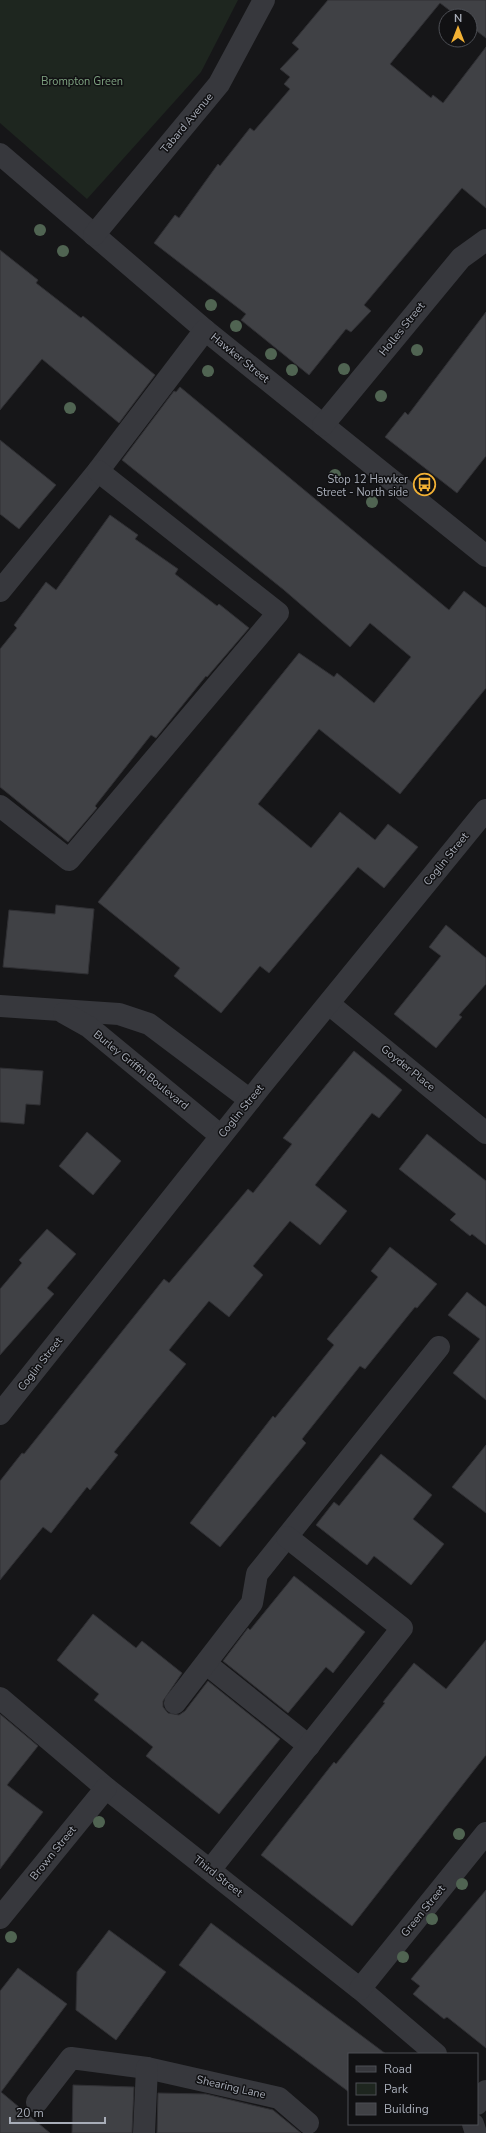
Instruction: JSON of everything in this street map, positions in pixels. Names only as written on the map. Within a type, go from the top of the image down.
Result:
[{"type":"street","name":"Tabard Avenue","points":[[94,235],[219,84],[264,0]]},
{"type":"street","name":"Hawker Street","points":[[0,154],[205,330],[486,556]]},
{"type":"street","name":"Holles Street","points":[[323,425],[460,258],[486,240]]},
{"type":"street","points":[[0,591],[98,472],[205,330]]},
{"type":"street","points":[[0,806],[69,860],[278,613],[98,472]]},
{"type":"street","name":"Coglin Street","points":[[0,1414],[221,1136],[486,810]]},
{"type":"street","name":"Goyder Place","points":[[329,1004],[486,1133]]},
{"type":"street","name":"Burley Griffin Boulevard","points":[[0,1006],[119,1014],[149,1024],[250,1100]]},
{"type":"street","name":"Burley Griffin Boulevard","points":[[58,1009],[89,1027],[221,1136]]},
{"type":"street","points":[[175,1703],[252,1603],[257,1574],[439,1347]]},
{"type":"street","points":[[210,1870],[402,1628],[287,1538]]},
{"type":"street","points":[[214,1670],[309,1746]]},
{"type":"street","name":"Third Street","points":[[0,1698],[106,1788],[360,1989],[435,2053]]},
{"type":"street","name":"Brown Street","points":[[0,1918],[106,1788]]},
{"type":"street","name":"Green Street","points":[[360,1989],[486,1833]]},
{"type":"street","name":"Shearing Lane","points":[[37,2102],[71,2058],[147,2068],[279,2098],[308,2123]]},
{"type":"street","points":[[144,2133],[147,2068]]},
{"type":"green space","name":"Brompton Green","points":[[0,0],[238,0],[201,72],[87,199],[0,123]]},
{"type":"building","points":[[328,0],[486,0],[486,38],[478,32],[478,8],[447,8],[440,3],[390,64],[431,98],[433,95],[443,103],[486,47],[486,208],[462,188],[364,305],[371,311],[351,332],[346,329],[309,375],[241,320],[246,314],[154,243],[175,215],[179,218],[218,164],[220,166],[250,128],[254,131],[290,89],[284,84],[290,77],[280,69],[299,49],[292,43]]},
{"type":"building","points":[[0,250],[38,280],[36,283],[81,318],[83,316],[155,375],[119,423],[42,359],[0,410]]},
{"type":"building","points":[[486,312],[486,456],[457,493],[385,437],[405,412],[408,415]]},
{"type":"building","points":[[180,387],[449,610],[464,591],[486,608],[486,688],[400,794],[319,729],[258,804],[311,848],[340,812],[375,840],[388,824],[418,847],[384,888],[358,867],[269,973],[260,966],[221,1013],[174,976],[180,968],[98,902],[299,653],[334,677],[337,673],[374,703],[411,657],[370,623],[350,647],[284,590],[122,460],[174,391],[176,392]]},
{"type":"building","points":[[0,440],[56,485],[19,529],[0,514]]},
{"type":"building","points":[[110,515],[138,535],[135,539],[178,569],[175,574],[217,606],[219,604],[249,628],[207,677],[206,676],[156,738],[151,735],[95,806],[97,808],[68,842],[0,787],[0,649],[17,628],[14,625],[46,582],[56,590]]},
{"type":"building","points":[[56,905],[94,909],[88,974],[3,967],[9,910],[55,914]]},
{"type":"building","points":[[446,925],[486,958],[486,984],[459,1015],[462,1017],[436,1048],[394,1014],[441,956],[429,947]]},
{"type":"building","points":[[354,1051],[402,1090],[379,1118],[372,1113],[315,1185],[347,1211],[320,1245],[290,1221],[253,1266],[263,1275],[229,1317],[209,1301],[169,1350],[186,1364],[114,1452],[118,1455],[90,1490],[87,1487],[51,1533],[43,1527],[0,1580],[0,1481],[22,1453],[24,1454],[164,1279],[169,1283],[248,1189],[253,1193],[292,1144],[283,1138]]},
{"type":"building","points":[[0,1068],[43,1071],[40,1105],[26,1104],[24,1124],[0,1122]]},
{"type":"building","points":[[87,1132],[121,1161],[93,1195],[59,1166]]},
{"type":"building","points":[[427,1134],[486,1181],[486,1245],[472,1234],[470,1236],[450,1220],[456,1214],[399,1169]]},
{"type":"building","points":[[47,1229],[76,1254],[47,1288],[54,1294],[0,1355],[0,1289],[22,1263],[19,1260]]},
{"type":"building","points":[[390,1247],[437,1284],[417,1308],[415,1307],[365,1369],[360,1366],[302,1439],[306,1443],[220,1547],[190,1523],[273,1416],[275,1418],[334,1345],[327,1339],[378,1277],[371,1271]]},
{"type":"building","points":[[467,1292],[486,1307],[486,1400],[453,1373],[480,1339],[448,1315]]},
{"type":"building","points":[[486,1445],[486,1513],[452,1487]]},
{"type":"building","points":[[381,1454],[432,1495],[413,1519],[444,1544],[411,1585],[374,1556],[367,1565],[316,1525],[334,1502],[339,1506]]},
{"type":"building","points":[[294,1576],[365,1632],[333,1673],[326,1667],[288,1713],[223,1661],[248,1628],[250,1630]]},
{"type":"building","points":[[93,1614],[136,1648],[142,1641],[182,1673],[163,1701],[163,1707],[168,1713],[179,1715],[185,1711],[208,1681],[280,1739],[219,1814],[146,1756],[153,1747],[94,1700],[99,1694],[57,1660]]},
{"type":"building","points":[[486,1640],[486,1755],[352,1926],[261,1855],[334,1762],[336,1764],[385,1703],[383,1702],[414,1663],[446,1689]]},
{"type":"building","points":[[0,1714],[38,1746],[7,1785],[43,1812],[0,1869]]},
{"type":"building","points":[[486,1890],[486,2048],[447,2017],[444,2019],[413,1994],[420,1986],[411,1979]]},
{"type":"building","points":[[211,1923],[385,2053],[348,2053],[348,2091],[179,1965]]},
{"type":"building","points":[[109,1930],[166,1972],[116,2040],[76,2010],[77,1972]]},
{"type":"building","points":[[18,1968],[67,2004],[1,2092],[50,2133],[0,2133],[0,1991]]},
{"type":"building","points":[[73,2085],[134,2087],[132,2133],[72,2133]]},
{"type":"building","points":[[158,2093],[206,2094],[273,2110],[301,2133],[157,2133]]},
{"type":"place","name":"Stop 12 Hawker Street - North side","points":[[424,485]]}]
